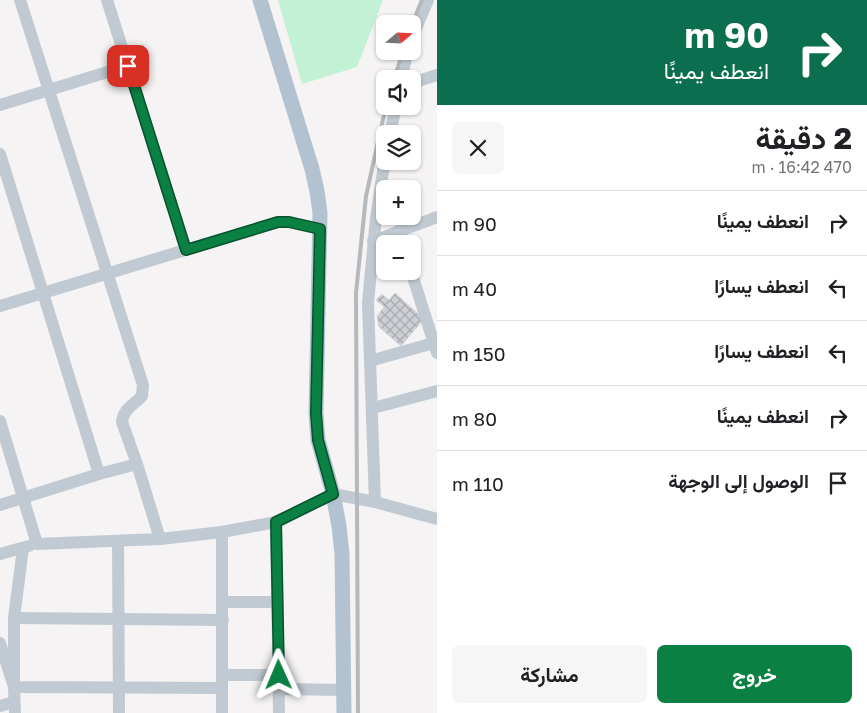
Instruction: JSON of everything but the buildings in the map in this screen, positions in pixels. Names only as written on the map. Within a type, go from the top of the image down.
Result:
[{"type":"main road","points":[[260,0],[312,169],[317,191],[320,229],[316,413],[318,440],[333,494],[339,526],[342,563],[344,713]]},
{"type":"street","points":[[20,0],[143,385],[142,396],[126,409],[122,416],[122,422],[160,539]]},
{"type":"street","points":[[107,0],[186,250]]},
{"type":"street","points":[[421,17],[428,0]]},
{"type":"street","points":[[0,105],[128,66]]},
{"type":"street","points":[[421,80],[437,75]]},
{"type":"street","points":[[0,154],[99,474]]},
{"type":"street","points":[[375,502],[368,303],[373,241],[383,170]]},
{"type":"street","points":[[405,235],[437,217]]},
{"type":"street","points":[[0,306],[278,222],[289,222],[320,229]]},
{"type":"street","points":[[370,361],[436,346],[414,280]]},
{"type":"street","points":[[373,408],[437,391]]},
{"type":"street","points":[[0,421],[36,544]]},
{"type":"street","points":[[0,505],[137,464]]},
{"type":"street","points":[[0,554],[36,544],[160,539],[222,532],[276,522],[333,494],[375,502],[437,520]]},
{"type":"street","points":[[276,522],[279,713]]},
{"type":"street","points":[[222,532],[222,713]]},
{"type":"street","points":[[118,541],[119,713]]},
{"type":"street","points":[[0,706],[14,707],[14,618],[23,548]]},
{"type":"street","points":[[222,602],[277,602]]},
{"type":"street","points":[[14,618],[222,620]]},
{"type":"street","points":[[0,642],[14,687]]},
{"type":"street","points":[[222,675],[279,675]]},
{"type":"street","points":[[14,687],[222,688]]},
{"type":"street","points":[[279,689],[344,690]]},
{"type":"green space","points":[[278,0],[383,0],[357,67],[302,84]]},
{"type":"railway","points":[[416,15],[422,0]]},
{"type":"railway","points":[[397,70],[400,60]]},
{"type":"railway","points":[[358,713],[356,293],[366,196],[384,115]]},
{"type":"route","points":[[128,66],[186,250],[278,222],[289,222],[320,229],[316,413],[318,440],[333,494],[276,522],[279,675]]}]
